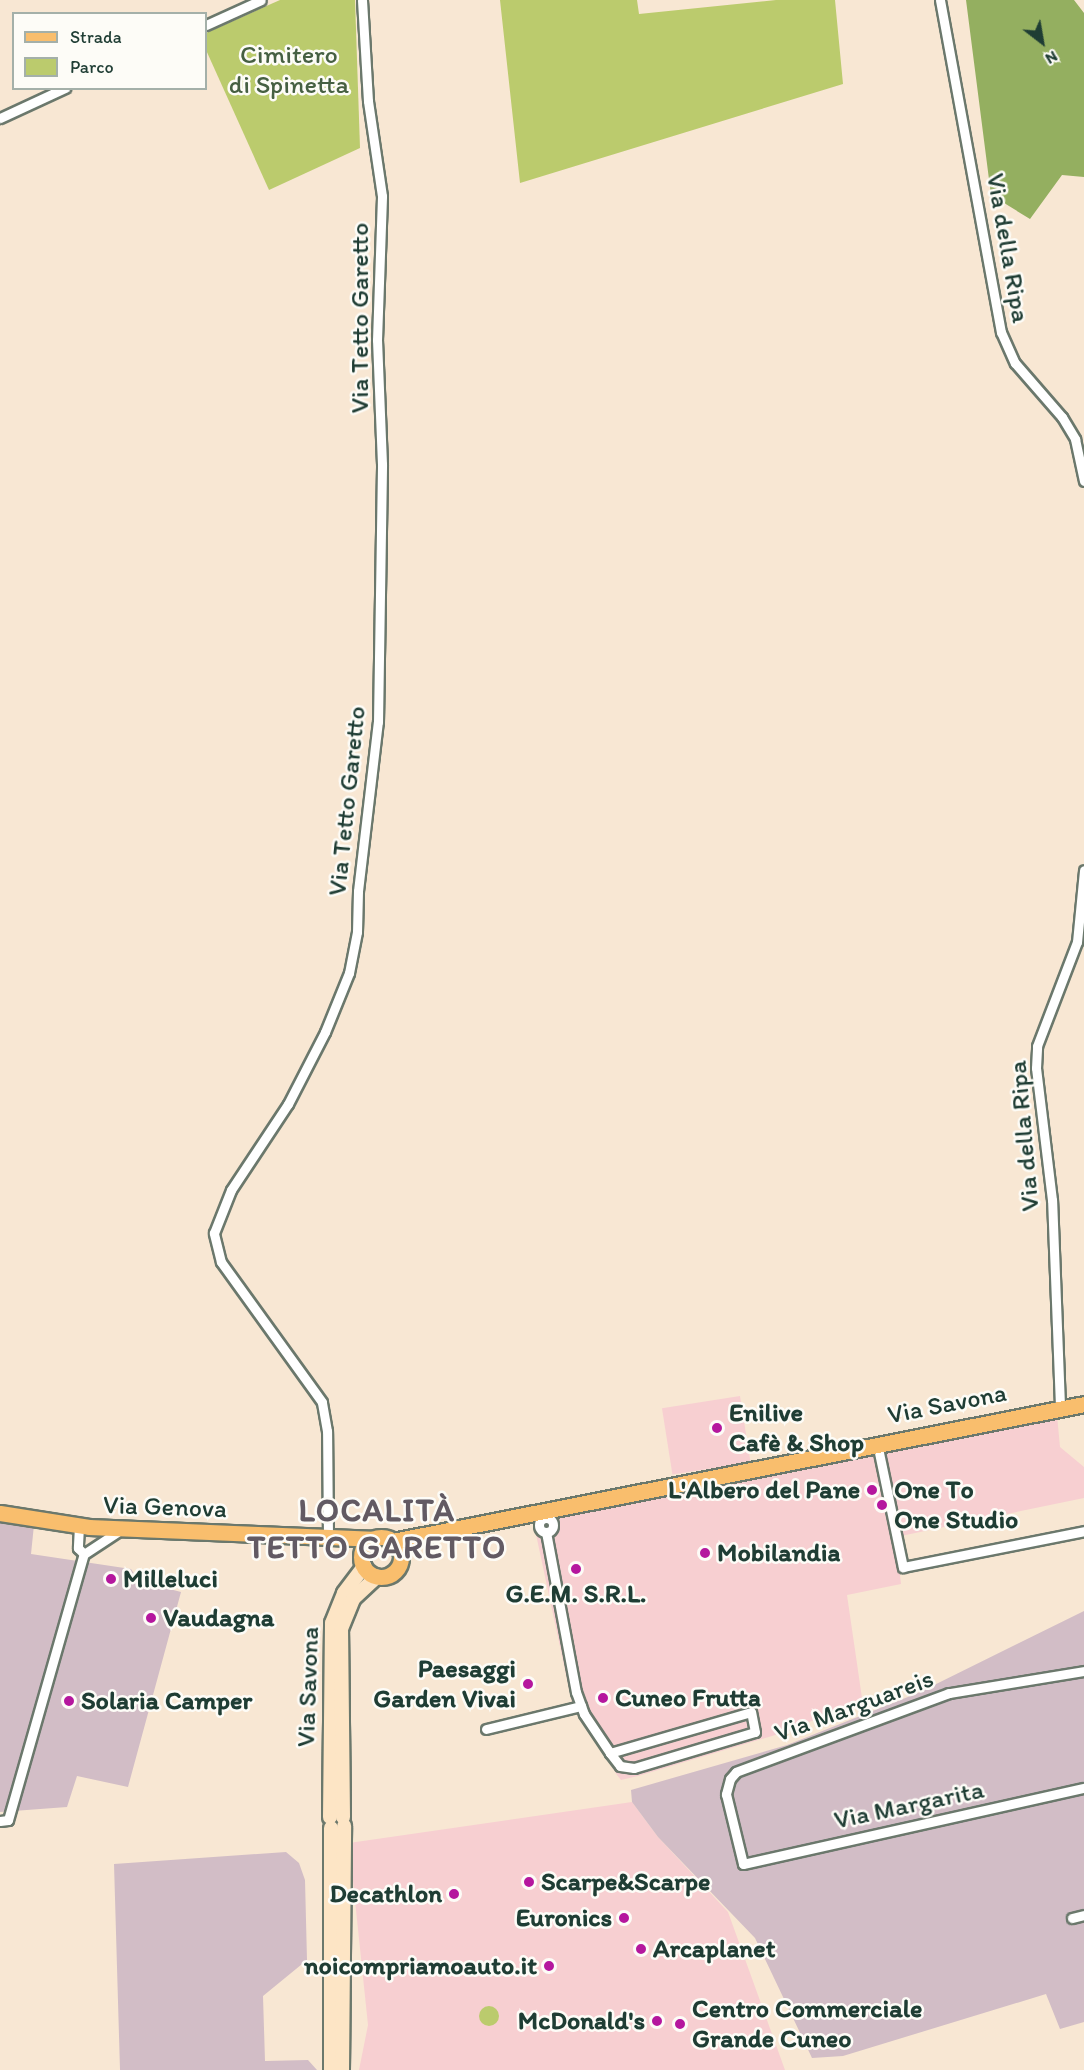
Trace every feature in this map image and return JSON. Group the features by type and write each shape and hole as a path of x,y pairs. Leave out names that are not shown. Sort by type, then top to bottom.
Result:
{"main road":[{"name":"Via Savona","path":"393,1541 439,1535 544,1514 877,1443 1082,1403"},
{"name":"Via Genova","path":"0,1513 84,1527 372,1539"},
{"name":"Via Savona","path":"401,1558 439,1535"},
{"name":"Via Genova","path":"328,1537 362,1562"},
{"path":"383,1537 393,1541 401,1558 391,1575 378,1576 362,1562 372,1539 383,1537"}],"street":[{"path":"207,25 261,0"},
{"name":"Via Tetto Garetto","path":"328,1537 327,1431 322,1402 221,1262 214,1233 231,1190 288,1104 326,1032 349,973 357,932 358,891 378,722 381,464 377,340 382,196 368,101 362,0"},
{"name":"Via della Ripa","path":"940,0 948,26 1001,332 1015,363 1062,417 1075,439 1084,481"},
{"path":"0,118 61,90"},
{"name":"Via della Ripa","path":"1060,1406 1052,1200 1037,1046 1077,942 1084,870"},
{"path":"877,1443 903,1567 1084,1531"},
{"path":"544,1514 538,1525 546,1532 581,1706 610,1753 620,1766 634,1768 755,1732 751,1712 610,1753"},
{"path":"84,1527 94,1547"},
{"path":"84,1527 78,1548 84,1554"},
{"path":"0,1821 8,1820 84,1554 123,1529"},
{"name":"Via Savona","path":"342,2070 332,1623 344,1593 362,1562"},
{"name":"Via Savona","path":"332,2070 341,1629 353,1599 378,1576"},
{"name":"Via Marguareis","path":"743,1863 726,1794 730,1779 736,1772 949,1693 1084,1671"},
{"path":"486,1729 581,1706"},
{"name":"Via Margarita","path":"743,1863 1084,1788"},
{"path":"1072,1918 1084,1915"}],"shaded area":[{"path":"740,1396 750,1462 672,1475 662,1408"},
{"path":"1057,1415 1060,1447 1084,1467 1084,1498 896,1537 901,1584 847,1595 862,1698 792,1730 621,1780 572,1703 534,1525 536,1519"},
{"path":"0,1522 34,1525 31,1554 131,1569 139,1581 181,1592 128,1787 77,1776 67,1807 0,1812"},
{"path":"1084,1611 1084,2022 1060,2029 1046,1994 843,2056 812,2058 755,1938 658,1837 632,1802 631,1790 787,1745 918,1693"},
{"path":"632,1802 658,1837 728,1912 785,2070 359,2070 368,2025 349,1843"},
{"path":"286,1852 299,1863 305,1880 307,1960 263,1996 265,2061 308,2060 317,2070 120,2070 114,1864"}],"green space":[{"name":"Cimitero di Spinetta","path":"280,0 355,0 360,148 269,190 207,52 207,33"},
{"path":"500,0 637,0 639,14 776,0 835,0 843,84 520,183"},
{"path":"966,0 1074,0 1084,13 1084,177 1062,175 1030,219 991,195"},
{"path":"485,2006 493,2006 499,2012 499,2020 493,2026 485,2026 479,2020 479,2012"}],"place":[{"name":"Enilive Cafè & Shop","path":"717,1428"},
{"name":"L'Albero del Pane","path":"872,1490"},
{"name":"One To One Studio","path":"882,1505"},
{"name":"Mobilandia","path":"705,1553"},
{"name":"G.E.M. S.R.L.","path":"576,1569"},
{"name":"Milleluci","path":"111,1579"},
{"name":"Vaudagna","path":"151,1618"},
{"name":"Paesaggi Garden Vivai","path":"528,1684"},
{"name":"Cuneo Frutta","path":"603,1698"},
{"name":"Solaria Camper","path":"69,1701"},
{"name":"Scarpe&Scarpe","path":"529,1882"},
{"name":"Decathlon","path":"454,1894"},
{"name":"Euronics","path":"624,1918"},
{"name":"Arcaplanet","path":"641,1949"},
{"name":"noicompriamoauto.it","path":"549,1966"},
{"name":"McDonald's","path":"657,2021"},
{"name":"Centro Commerciale Grande Cuneo","path":"680,2024"}],"district":[{"name":"LOCALITÀ TETTO GARETTO","path":"377,1530"}]}
